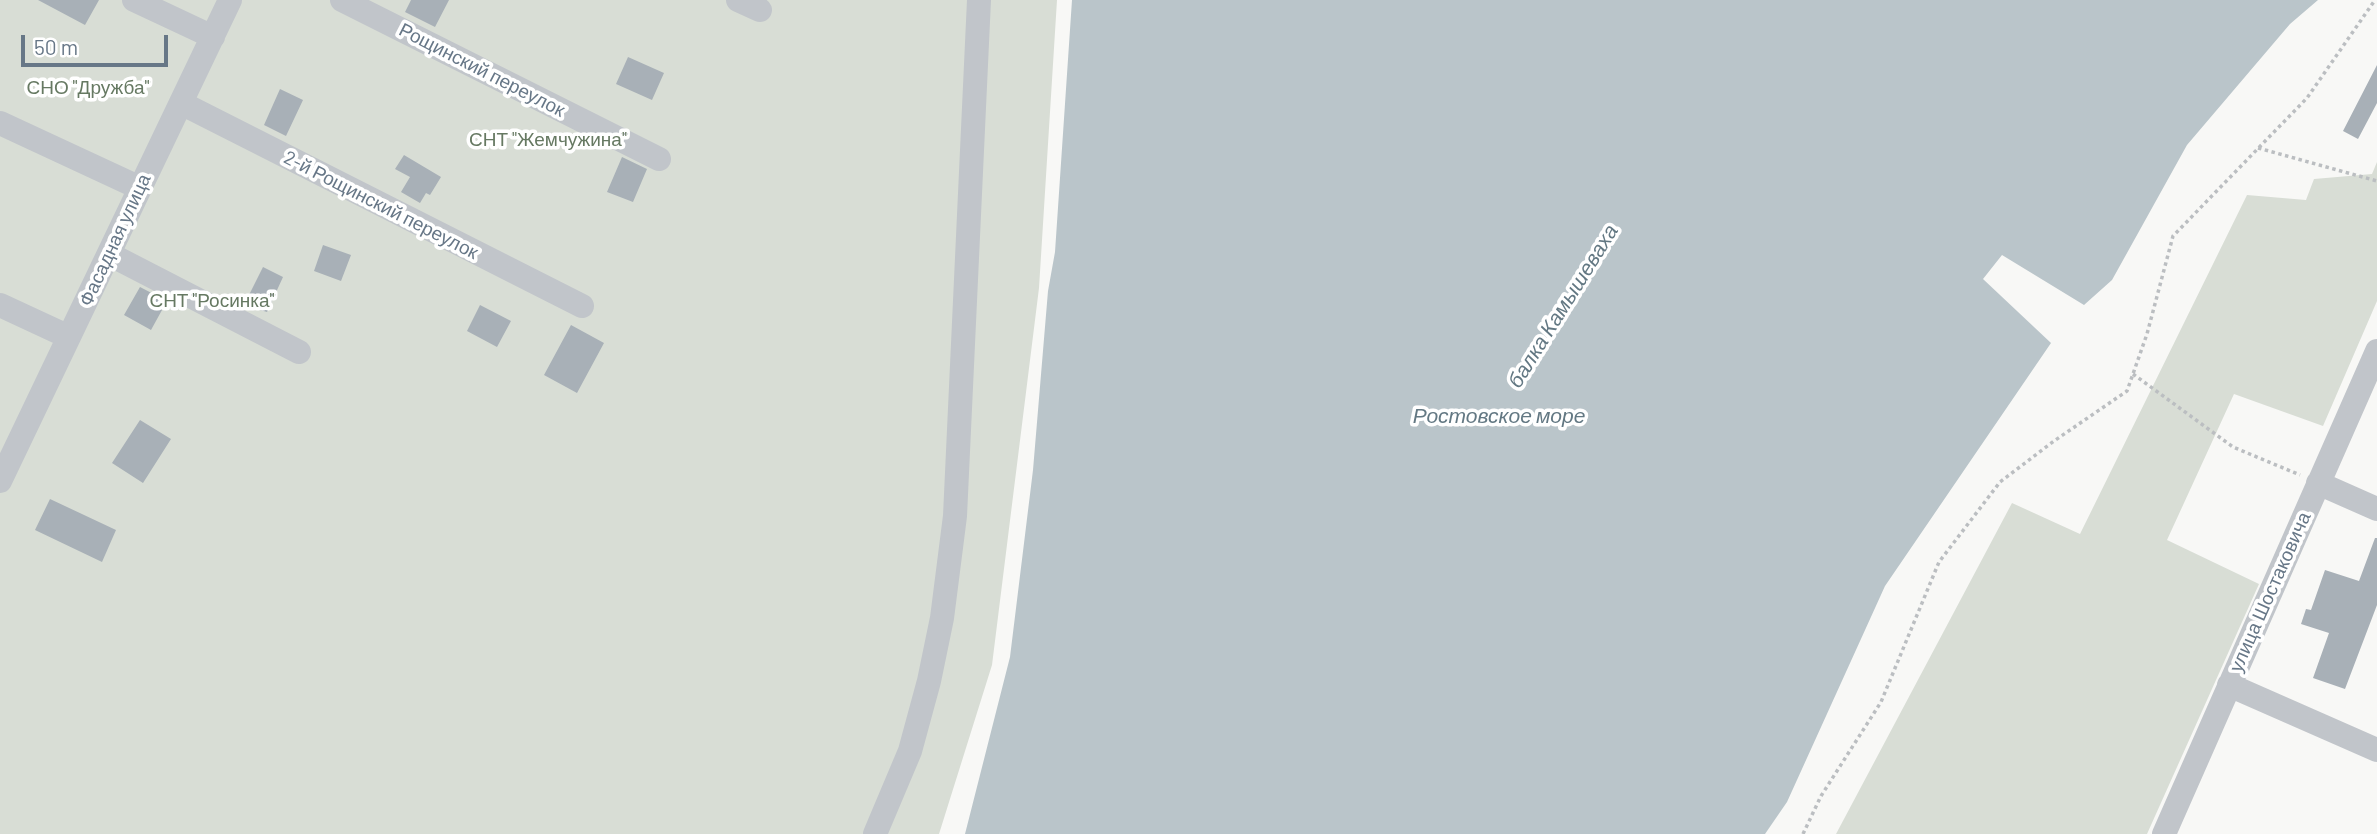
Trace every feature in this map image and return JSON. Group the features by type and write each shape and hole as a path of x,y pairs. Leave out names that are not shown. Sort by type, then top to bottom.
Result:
{"street":[{"path":"134,0 213,37"},
{"name":"Фасадная улица","path":"0,481 230,0"},
{"name":"Рощинский переулок","path":"342,0 659,159"},
{"path":"874,834 909,751 929,681 942,618 955,516 979,0"},
{"name":"2-й Рощинский переулок","path":"181,103 582,306"},
{"path":"0,123 140,188"},
{"path":"109,254 299,352"},
{"path":"0,305 69,337"},
{"name":"улица Шостаковича","path":"2164,834 2376,357"},
{"path":"2318,483 2377,509"},
{"path":"2229,685 2377,750"}],"path":[{"path":"1803,834 1821,796 1881,702 1940,562 2000,482 2127,391 2147,334 2172,236 2307,98 2375,0"},
{"path":"2258,148 2377,181"},
{"path":"2133,374 2233,447 2318,483"}],"green space":[{"path":"0,0 1057,0 1039,288 992,665 939,834 0,834"},
{"path":"2377,162 2377,301 2323,426 2234,394 2167,540 2259,584 2147,834 1836,834 2012,503 2080,534 2247,195 2306,200 2314,179 2372,174"}],"water":[{"name":"Ростовское море","path":"1072,0 2318,0 2290,24 2187,145 2112,280 2084,305 2002,255 1983,279 2051,343 1885,586 1787,802 1765,834 965,834 1010,657 1033,470 1048,291 1055,252"}],"building":[{"path":"38,0 99,0 85,25"},
{"path":"411,0 449,0 435,27 405,12"},
{"path":"628,57 664,73 652,100 616,84"},
{"path":"2377,65 2377,103 2358,139 2343,131"},
{"path":"280,89 303,100 286,136 264,125"},
{"path":"404,155 441,177 430,195 426,193 420,203 401,192 410,177 395,169"},
{"path":"622,157 647,169 633,202 607,192"},
{"path":"323,245 351,255 341,281 314,271"},
{"path":"263,267 283,277 267,312 244,305"},
{"path":"140,287 167,301 151,330 124,315"},
{"path":"480,305 511,321 497,347 467,331"},
{"path":"571,325 604,343 577,393 544,375"},
{"path":"140,420 171,439 143,483 112,463"},
{"path":"50,499 116,530 102,562 35,530"},
{"path":"2375,538 2377,605 2345,689 2313,678 2329,633 2301,624 2306,609 2311,610 2325,570 2359,581"}],"park label":[{"name":"СНО \"Дружба\"","path":"88,88"},
{"name":"СНТ \"Жемчужина\"","path":"548,140"},
{"name":"СНТ \"Росинка\"","path":"212,301"}],"water label":[{"name":"балка Камышеваха","path":"1563,306"}]}
